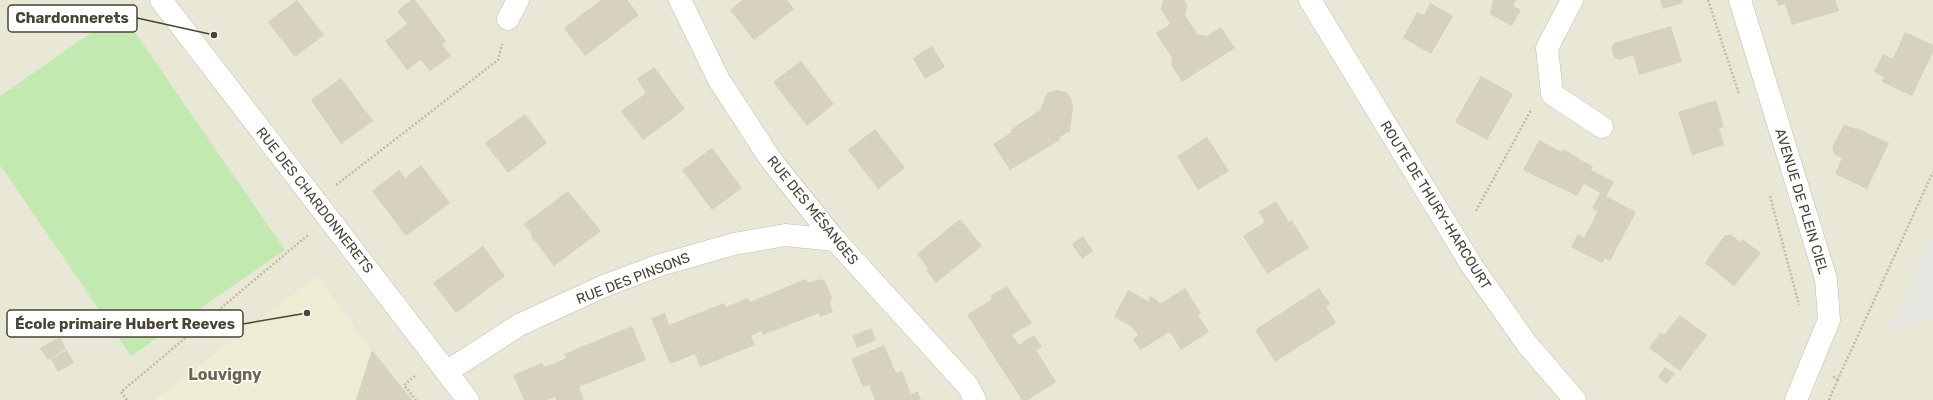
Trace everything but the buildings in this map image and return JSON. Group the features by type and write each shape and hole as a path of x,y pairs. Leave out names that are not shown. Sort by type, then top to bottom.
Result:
{"street":[{"name":"RUE DES CHARDONNERETS","path":"161,0 448,371 468,400"},
{"path":"508,19 518,0"},
{"name":"RUE DES MÉSANGES","path":"680,0 718,80 771,160 835,240 968,386 975,400"},
{"name":"ROUTE DE THURY-HARCOURT","path":"1310,0 1472,266 1527,344 1575,400"},
{"path":"1572,0 1547,48 1552,94 1602,127"},
{"name":"AVENUE DE PLEIN CIEL","path":"1740,0 1826,279 1830,320 1796,400"},
{"name":"RUE DES PINSONS","path":"448,371 519,325 604,286 660,265 734,244 785,235 835,240"}],"path":[{"path":"1708,0 1739,96"},
{"path":"334,187 498,60 508,19"},
{"path":"1476,211 1535,103 1552,94"},
{"path":"1829,400 1933,172"},
{"path":"1769,192 1801,310"},
{"path":"127,400 122,392 311,233"},
{"path":"1827,375 1838,379"},
{"path":"414,376 404,385 416,400"}],"shaded area":[{"path":"0,0 1933,0 1933,400 0,400"},
{"path":"1933,237 1933,316 1888,333 1898,311"},
{"path":"317,276 372,350 356,400 154,400"}],"green space":[{"path":"121,12 285,250 131,356 0,165 0,96"}],"place":[{"name":"Chardonnerets","path":"214,35"},
{"name":"École primaire Hubert Reeves","path":"307,313"}],"district":[{"name":"Louvigny","path":"225,374"}]}
